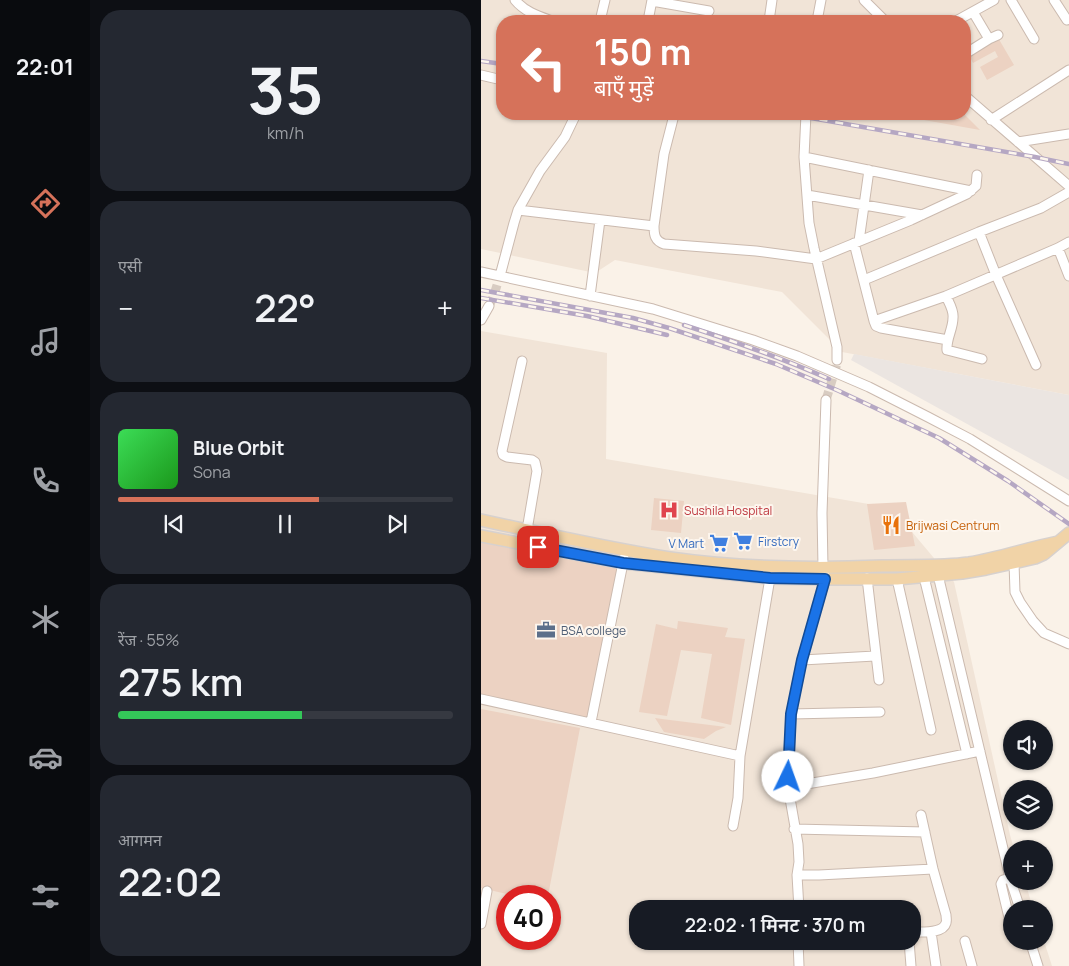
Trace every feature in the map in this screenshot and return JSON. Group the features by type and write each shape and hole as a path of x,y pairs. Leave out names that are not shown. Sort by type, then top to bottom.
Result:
{"main road":[{"path":"481,520 626,550 671,558 734,565 937,570 962,573 1040,556 1069,534"},
{"path":"481,536 623,563 770,578 825,579 924,576 937,570 1060,542"}],"street":[{"path":"601,15 605,0"},
{"path":"649,15 652,0 709,11"},
{"path":"770,15 772,0"},
{"path":"818,15 821,0"},
{"path":"864,0 879,15"},
{"path":"967,15 995,0"},
{"path":"1011,0 1034,39"},
{"path":"1054,0 1067,20"},
{"path":"517,1 528,12 536,15"},
{"path":"973,12 989,39"},
{"path":"971,50 998,34"},
{"path":"991,120 1069,70"},
{"path":"481,75 496,79"},
{"path":"971,102 1069,186"},
{"path":"501,272 518,210 540,171 565,137 573,120"},
{"path":"673,120 664,154 654,226 654,235 657,240 664,244 756,251 816,259 967,194 976,186 977,175"},
{"path":"806,120 804,157 809,223 837,347 837,360"},
{"path":"1018,142 1069,134"},
{"path":"804,157 971,191"},
{"path":"869,170 857,242 864,280 876,326 948,340"},
{"path":"864,280 1041,208 1069,192"},
{"path":"807,195 922,215"},
{"path":"518,210 654,226"},
{"path":"590,296 600,220"},
{"path":"979,232 1037,365"},
{"path":"874,321 946,296 1069,242"},
{"path":"1058,248 1069,276"},
{"path":"481,272 653,309 735,334 788,353 869,387 970,439 1069,500"},
{"path":"946,296 953,312 947,350 982,359"},
{"path":"481,320 489,306"},
{"path":"521,360 502,451 503,455 507,458 532,460 535,462 535,480 527,530"},
{"path":"798,900 798,844 794,830 788,787 791,714 802,660 825,579 822,513 826,400"},
{"path":"591,722 626,550"},
{"path":"1014,563 1015,592 1020,602 1044,633 1069,644"},
{"path":"937,570 1003,848"},
{"path":"924,576 967,754"},
{"path":"733,826 738,798 740,756 770,578"},
{"path":"867,578 879,680"},
{"path":"897,578 931,730"},
{"path":"802,660 875,656"},
{"path":"481,699 740,756"},
{"path":"791,714 880,712"},
{"path":"788,787 873,774 980,751"},
{"path":"921,815 947,923 941,929 921,932"},
{"path":"794,830 925,832"},
{"path":"797,876 933,869"},
{"path":"1003,880 1001,884 1005,900"},
{"path":"481,924 487,891"},
{"path":"931,932 936,966"},
{"path":"965,941 972,966"},
{"path":"798,950 799,966"},
{"path":"910,950 911,966"},
{"path":"1033,950 1038,966"}],"shaded area":[{"path":"481,0 1069,0 1069,395 842,352 782,292 615,260 595,273 481,249"},
{"path":"481,331 607,353 606,459 892,508 954,582 1003,803 1003,830 1009,830 1011,840 1003,840 1003,890 1028,890 1030,900 1003,900 1003,950 1047,950 1052,966 481,966"},
{"path":"854,354 1069,395 1069,480 851,360"}],"building":[{"path":"997,36 1014,65 987,80 980,67 998,57 995,51 973,63 971,51"},
{"path":"924,120 970,120 980,130"},
{"path":"654,498 684,501 681,533 651,530"},
{"name":"Brijwasi Centrum","path":"906,502 915,546 874,550 867,504"},
{"name":"BSA college","path":"481,535 624,563 591,722 481,697"},
{"path":"678,621 728,628 725,637 745,639 731,725 701,718 712,654 681,650 667,716 639,712 656,624 677,629"},
{"path":"481,709 580,728 550,885 496,885 496,891 481,888"},
{"path":"655,718 726,727 704,739 664,732"}],"tunnel":[{"path":"489,306 501,272"},
{"path":"826,400 837,360"}],"railway":[{"path":"481,61 496,63"},
{"path":"822,120 1069,164"},
{"path":"481,290 633,318 669,328 776,364 939,438 1008,481 1069,524"},
{"path":"481,298 587,316 667,335"},
{"path":"684,325 757,350 829,379"}],"place":[{"name":"Sushila Hospital","path":"669,510"},
{"name":"Brijwasi Centrum","path":"891,525"},
{"name":"Firstcry","path":"743,541"},
{"name":"V Mart","path":"719,543"},
{"name":"BSA college","path":"546,630"}],"route":[{"path":"538,547 623,563 770,578 825,579 802,660 791,714 788,777"}]}
